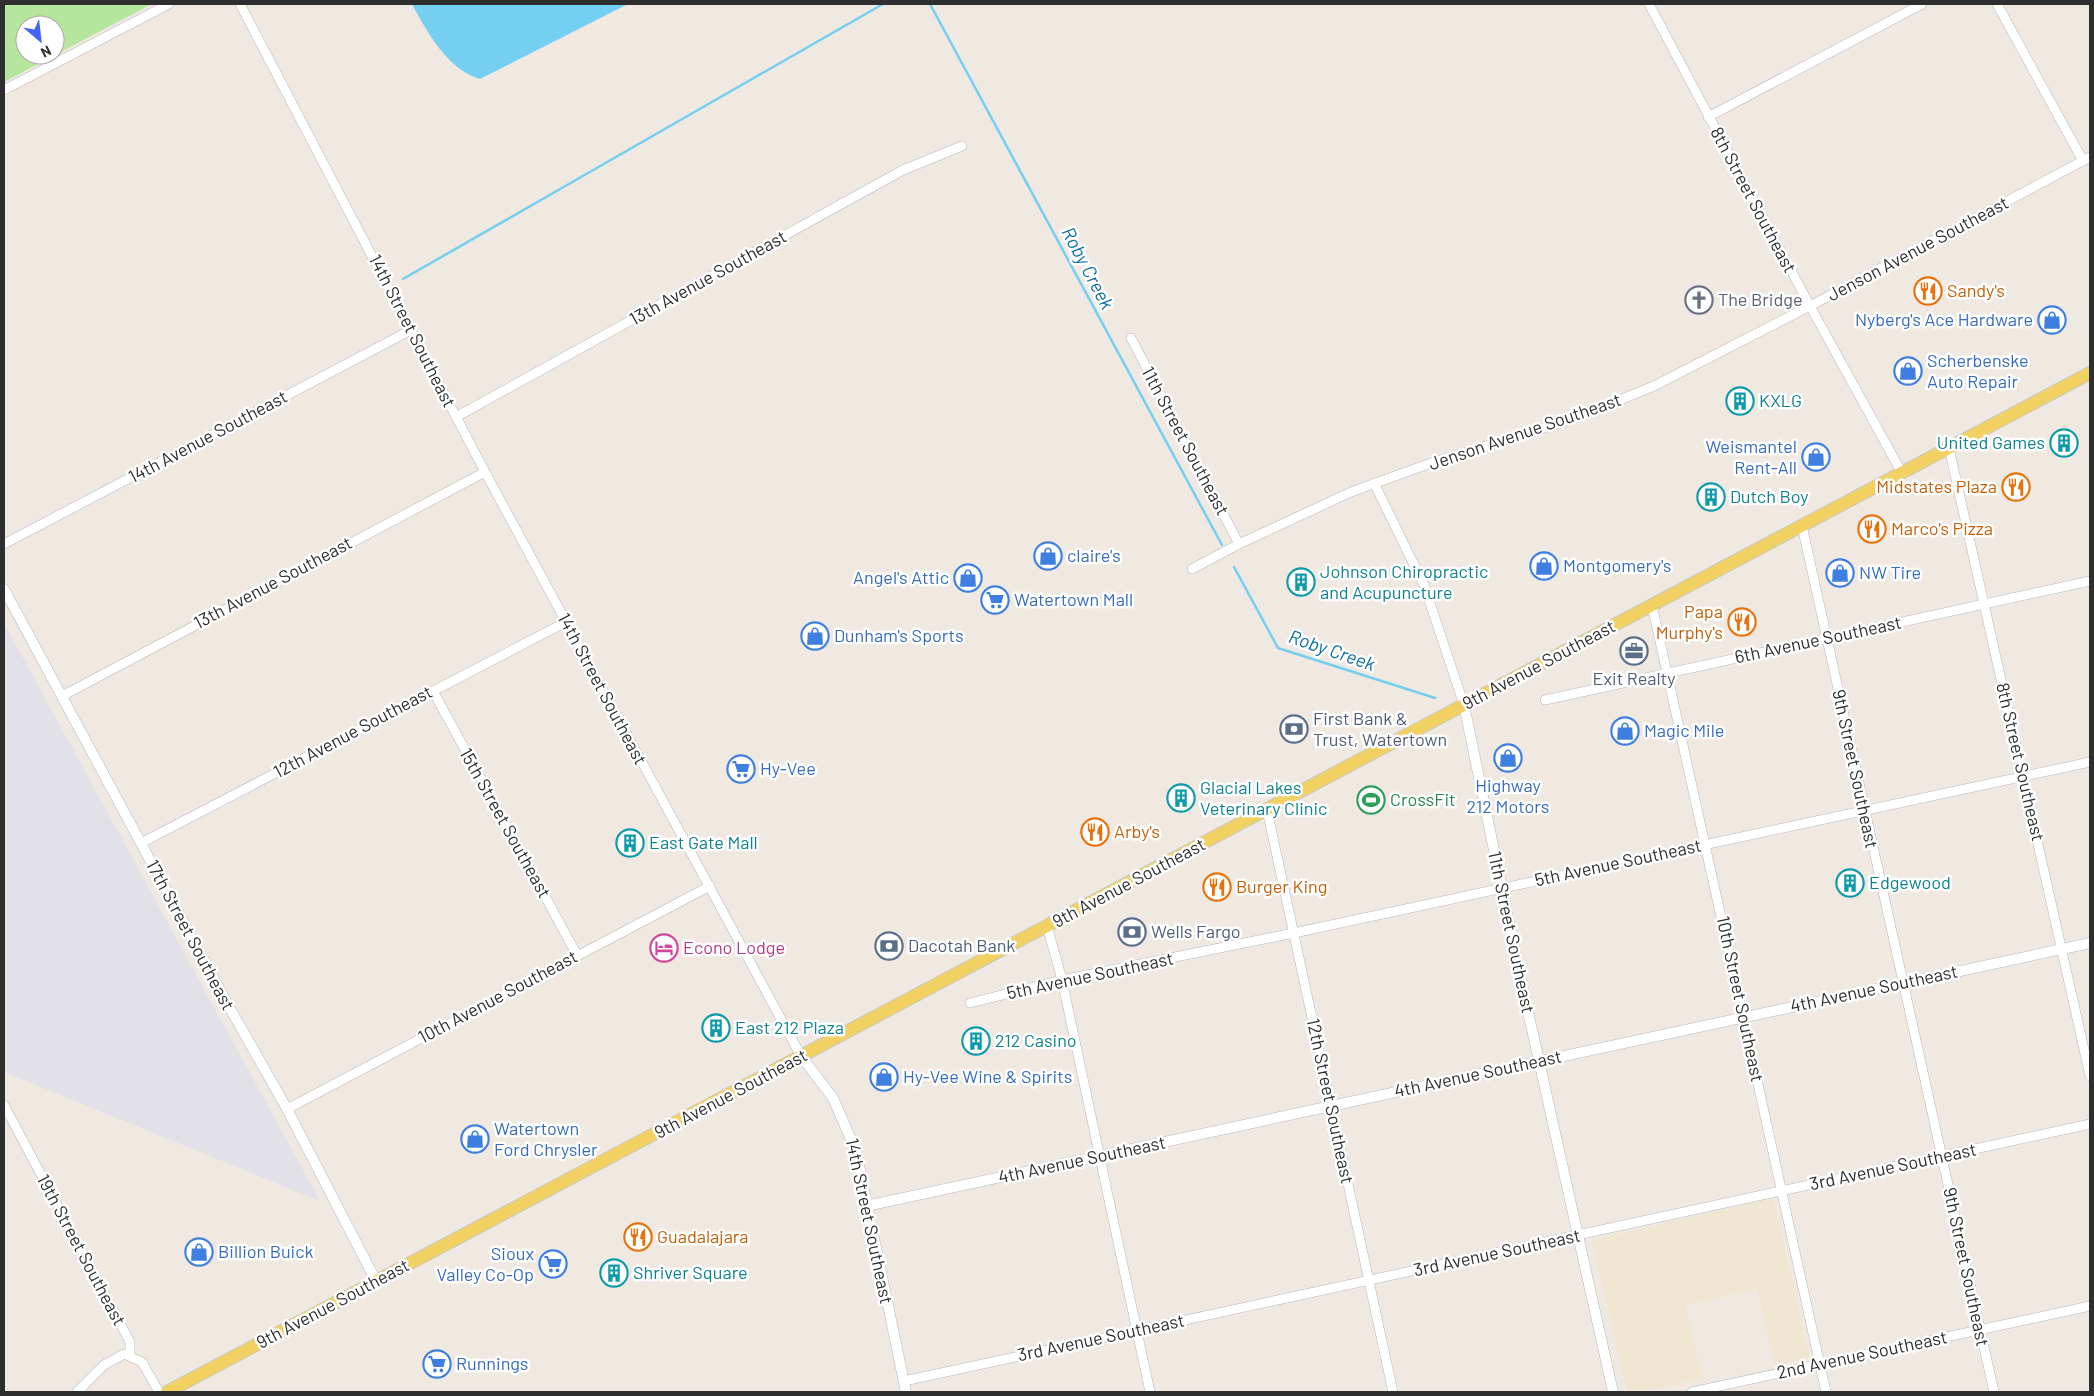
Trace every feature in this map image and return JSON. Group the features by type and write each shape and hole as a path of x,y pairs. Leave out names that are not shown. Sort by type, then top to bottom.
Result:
{"main road":[{"name":"9th Avenue Southeast","path":"167,1392 2090,373"}],"street":[{"path":"4,90 169,4"},
{"name":"14th Street Southeast","path":"240,4 485,472 566,622 801,1056 833,1098 850,1133 856,1151 906,1392"},
{"name":"8th Street Southeast","path":"1649,4 1708,117 1902,473"},
{"path":"1708,117 1922,4"},
{"path":"1997,4 2086,159"},
{"name":"13th Avenue Southeast","path":"456,417 903,170 962,146"},
{"name":"Jenson Avenue Southeast","path":"1192,569 1239,544 1374,483 1564,422 1612,404 1702,362 2086,159"},
{"name":"14th Avenue Southeast","path":"4,544 411,330"},
{"name":"11th Street Southeast","path":"1131,338 1239,544"},
{"name":"8th Street Southeast","path":"1949,448 2090,1076"},
{"name":"13th Avenue Southeast","path":"62,696 485,472"},
{"name":"11th Street Southeast","path":"1374,483 1424,585 1464,705 1502,889 1613,1392"},
{"name":"9th Street Southeast","path":"1802,526 1902,984 1994,1392"},
{"name":"6th Avenue Southeast","path":"1545,700 2090,580"},
{"name":"17th Street Southeast","path":"4,589 227,1003 287,1109 376,1281"},
{"name":"10th Street Southeast","path":"1652,606 1826,1392"},
{"name":"12th Avenue Southeast","path":"141,843 566,622"},
{"name":"15th Street Southeast","path":"433,691 577,955"},
{"name":"5th Avenue Southeast","path":"970,1003 1062,980 1502,889 2090,762"},
{"name":"12th Street Southeast","path":"1267,810 1393,1392"},
{"name":"10th Avenue Southeast","path":"287,1109 710,886"},
{"path":"1047,926 1062,980 1150,1392"},
{"name":"4th Avenue Southeast","path":"866,1206 2090,943"},
{"name":"19th Street Southeast","path":"4,1105 130,1342 130,1355"},
{"name":"3rd Avenue Southeast","path":"904,1381 2090,1124"},
{"name":"2nd Avenue Southeast","path":"1692,1392 2090,1306"},
{"path":"77,1392 114,1358 124,1354 130,1355 142,1362 159,1392"}],"shaded area":[{"path":"4,623 320,1201 4,1072"},
{"path":"1773,1198 1809,1357 1775,1365 1757,1288 1685,1305 1702,1378 1638,1392 1627,1392 1592,1240"}],"green space":[{"path":"4,4 152,4 65,50 65,15 15,15 15,65 36,65 4,82"}],"water":[{"path":"412,4 628,4 480,79 469,74 448,59 424,26"}],"waterway":[{"path":"403,279 883,4"},
{"name":"Roby Creek","path":"930,4 1222,545"},
{"name":"Roby Creek","path":"1234,567 1278,648 1435,698"}],"place":[{"name":"Sandy's","path":"1928,291"},
{"name":"The Bridge","path":"1699,300"},
{"name":"Nyberg's Ace Hardware","path":"2052,320"},
{"name":"Scherbenske Auto Repair","path":"1908,371"},
{"name":"KXLG","path":"1740,401"},
{"name":"United Games","path":"2064,443"},
{"name":"Weismantel Rent-All","path":"1816,457"},
{"name":"Midstates Plaza","path":"2016,487"},
{"name":"Dutch Boy","path":"1711,497"},
{"name":"Marco's Pizza","path":"1872,529"},
{"name":"claire's","path":"1048,556"},
{"name":"Montgomery's","path":"1544,566"},
{"name":"NW Tire","path":"1840,573"},
{"name":"Angel's Attic","path":"968,578"},
{"name":"Johnson Chiropractic and Acupuncture","path":"1301,582"},
{"name":"Watertown Mall","path":"995,600"},
{"name":"Papa Murphy's","path":"1742,622"},
{"name":"Dunham's Sports","path":"815,636"},
{"name":"Exit Realty","path":"1634,651"},
{"name":"First Bank & Trust, Watertown","path":"1294,729"},
{"name":"Magic Mile","path":"1625,731"},
{"name":"Highway 212 Motors","path":"1508,758"},
{"name":"Hy-Vee","path":"741,769"},
{"name":"Glacial Lakes Veterinary Clinic","path":"1181,798"},
{"name":"CrossFit","path":"1371,800"},
{"name":"Arby's","path":"1095,832"},
{"name":"East Gate Mall","path":"630,843"},
{"name":"Edgewood","path":"1850,883"},
{"name":"Burger King","path":"1217,887"},
{"name":"Wells Fargo","path":"1132,932"},
{"name":"Dacotah Bank","path":"889,946"},
{"name":"Econo Lodge","path":"664,948"},
{"name":"East 212 Plaza","path":"716,1028"},
{"name":"212 Casino","path":"976,1041"},
{"name":"Hy-Vee Wine & Spirits","path":"884,1077"},
{"name":"Watertown Ford Chrysler","path":"475,1139"},
{"name":"Guadalajara","path":"638,1237"},
{"name":"Billion Buick","path":"199,1252"},
{"name":"Sioux Valley Co-Op","path":"553,1264"},
{"name":"Shriver Square","path":"614,1273"},
{"name":"Runnings","path":"437,1364"}]}
